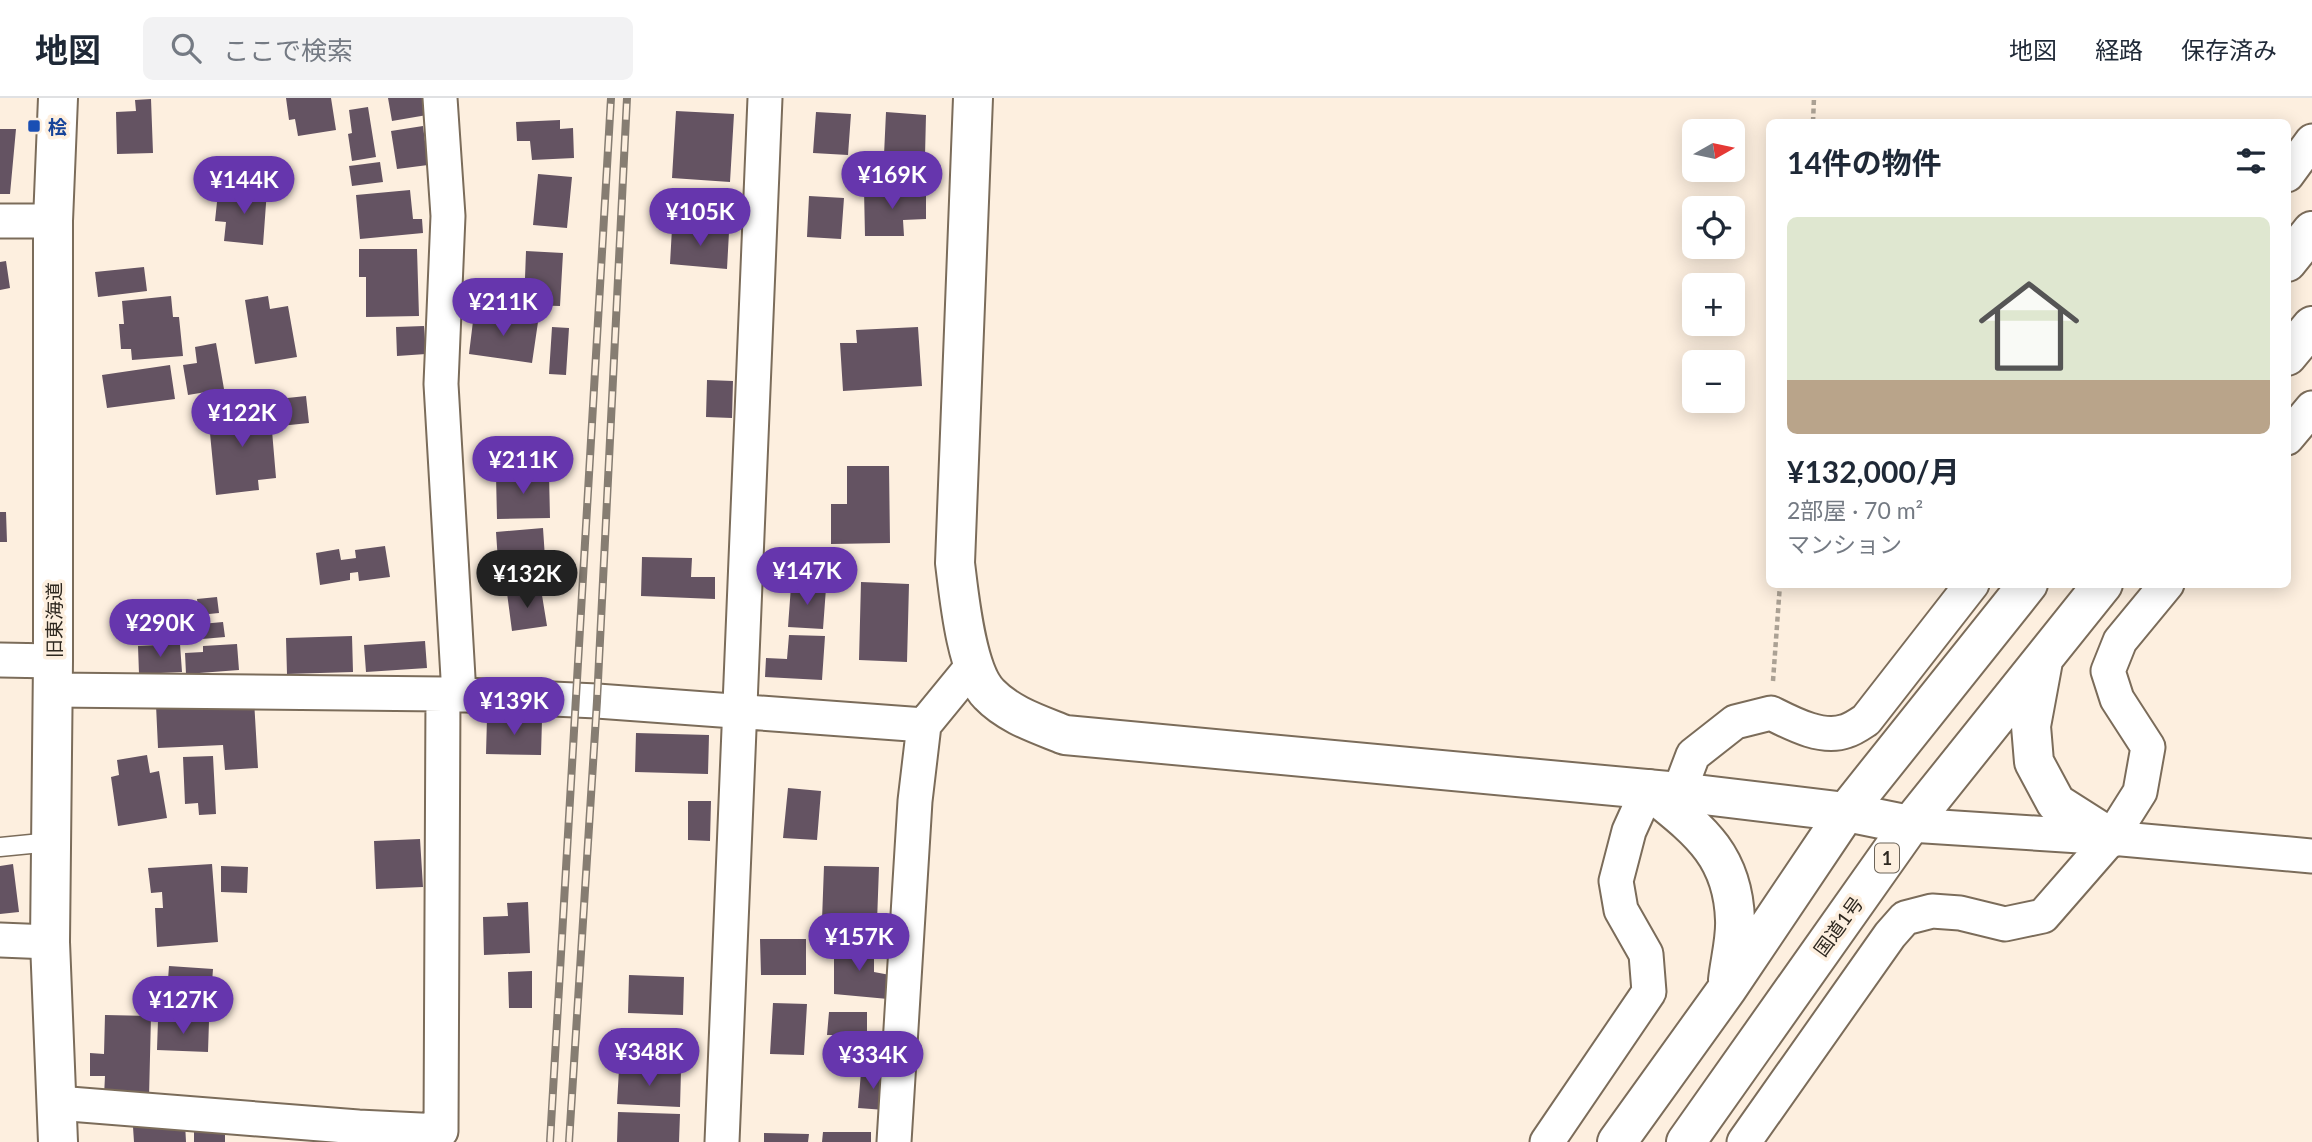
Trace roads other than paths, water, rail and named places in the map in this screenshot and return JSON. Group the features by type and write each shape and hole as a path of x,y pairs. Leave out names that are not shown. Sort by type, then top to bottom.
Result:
{"main road":[{"name":"旧東海道","path":"58,98 53,221 50,942 58,1142"},
{"path":"973,98 955,564 963,626 974,664 987,693 1021,718 1065,735 1664,790 1846,812 1910,825"},
{"path":"2291,257 2312,231"},
{"path":"2291,351 2312,326"},
{"path":"1617,1142 1727,989 1846,812 2025,588"},
{"name":"国道1号","path":"1686,1142 1910,825 2100,588"},
{"path":"2043,659 2031,726 2034,762 2056,803 2112,838"},
{"path":"1664,790 1701,832 1726,871 1735,921 1727,989"}],"street":[{"path":"57,1103 357,1134 441,1131 451,694 441,384 447,216 440,98"},
{"path":"722,1142 765,98"},
{"path":"2291,170 2312,141"},
{"path":"0,221 53,221"},
{"path":"2291,433 2312,408"},
{"path":"1547,1142 1649,992 1647,954 1621,910 1616,881 1629,831 1693,755 1735,722 1771,713 1793,724 1829,734 1845,732 1866,720 1969,588"},
{"path":"1744,1142 1890,935 1905,918 1932,911 1951,912 2005,924 2043,916 2112,838 2140,792 2148,747 2117,699 2108,671 2120,641 2164,588"},
{"path":"0,660 53,676 597,701 924,726"},
{"path":"894,1142 915,801 924,726 974,664"},
{"path":"1910,825 2112,838 2312,856"},
{"path":"0,940 50,942"}],"lane":[{"path":"0,847 51,842"}],"railway":[{"path":"550,1142 611,98"},
{"path":"569,1142 597,701 627,98"}],"place":[{"name":"桧","path":"34,126"}]}
